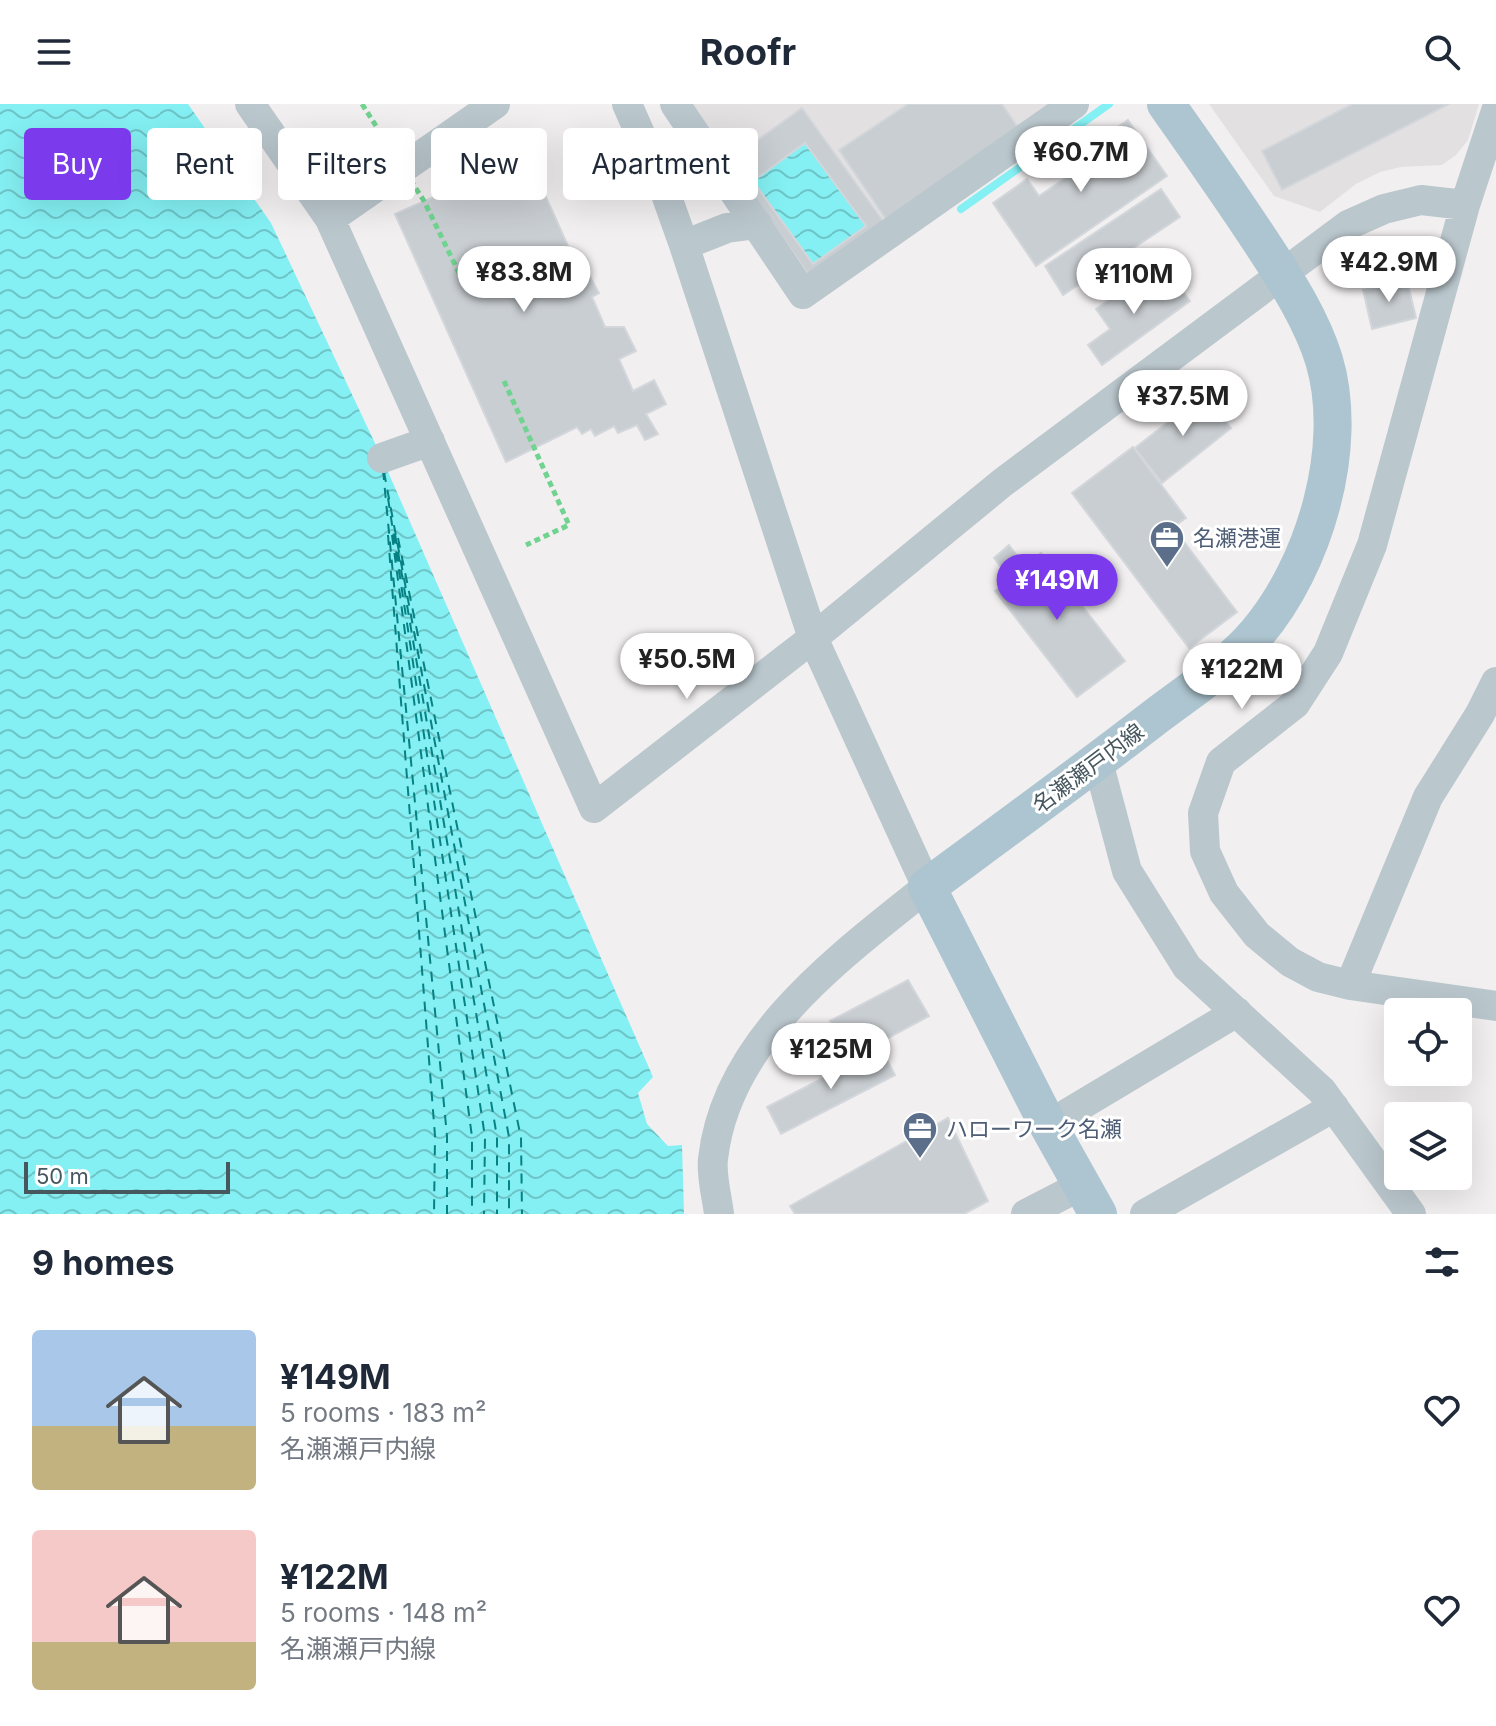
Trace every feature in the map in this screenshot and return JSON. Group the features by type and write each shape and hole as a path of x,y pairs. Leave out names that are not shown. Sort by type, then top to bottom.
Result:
{"main road":[{"name":"名瀬瀬戸内線","path":"927,887 1098,762 1256,635 1281,602 1301,564 1319,509 1330,462 1332,429 1324,361 1282,274 1166,104"},
{"path":"927,887 1048,1125 1090,1199"}],"street":[{"path":"250,104 330,219 594,808 813,638 1002,483 1348,225 1384,209 1421,200 1465,205"},
{"path":"330,219 495,104"},
{"path":"627,104 663,186 684,245 813,638 927,887 841,956 772,1025 724,1104 713,1161 719,1214"},
{"path":"675,104 803,294 1074,104"},
{"path":"1496,111 1465,205 1372,545 1328,653 1295,704 1221,762 1203,813 1205,851 1224,893 1257,935 1290,962 1318,977 1350,985 1496,1006"},
{"path":"684,245 727,228 757,224"},
{"path":"382,458 430,441"},
{"path":"1350,985 1428,797 1480,714 1496,682"},
{"path":"1098,762 1127,871 1187,967 1322,1091 1411,1214"},
{"path":"1048,1125 1237,1012"},
{"path":"1145,1214 1334,1107"},
{"path":"1026,1214 1090,1199"}],"path":[{"path":"362,104 424,201 461,277"},
{"path":"504,381 569,525 526,545"}],"shaded area":[{"path":"687,104 1064,104 810,281 754,200 758,200 758,128 704,128"},
{"path":"1209,104 1479,104 1468,140 1456,155 1442,165 1401,167 1380,172 1356,184 1320,212 1274,196"}],"water":[{"path":"0,104 188,104 205,128 147,128 147,200 255,200 271,223 382,458 653,1077 638,1093 647,1124 668,1146 682,1145 684,1214 0,1214"},
{"path":"805,143 866,226 813,264 758,188 758,177"}],"building":[{"path":"908,104 1002,104 1021,132 887,221 839,150"},
{"path":"1352,104 1449,104 1282,190 1262,151"},
{"path":"802,108 886,225 811,278 756,200 758,188 813,264 866,226 805,143 758,177 758,140"},
{"path":"1128,120 1167,176 1036,266 993,203 1027,179 1039,196 1080,168 1073,158"},
{"path":"1161,189 1180,217 1063,295 1045,266"},
{"path":"431,198 547,199 578,268 584,266 599,293 592,297 605,327 624,327 636,351 619,359 633,391 654,380 666,404 646,414 658,434 645,440 637,425 618,433 614,426 595,436 591,429 582,434 577,427 506,462 395,214"},
{"path":"1144,275 1159,297 1177,284 1190,301 1102,365 1088,345 1110,329 1096,309"},
{"path":"1407,280 1416,318 1372,329 1363,290"},
{"path":"1204,394 1231,428 1162,483 1135,448"},
{"name":"名瀬港運","path":"1133,447 1186,518 1173,527 1237,612 1189,648 1072,493"},
{"path":"1009,545 1025,566 1041,553 1125,661 1077,697 995,591 1010,579 994,558"},
{"path":"908,980 929,1016 851,1058 830,1021"},
{"path":"881,1048 895,1075 781,1134 767,1107"},
{"name":"ハローワーク名瀬","path":"948,1118 988,1201 964,1214 795,1214 790,1206"}],"waterway":[{"path":"961,209 1109,104"}],"ferry route":[{"path":"383,470 447,1136 447,1214"},
{"path":"384,472 509,1137 509,1214"},
{"path":"388,498 485,1137 484,1214"},
{"path":"395,534 497,1137 497,1214"},
{"path":"388,535 435,1136 434,1214"},
{"path":"392,535 472,1137 472,1214"},
{"path":"398,538 521,1138 522,1214"}],"place":[{"name":"名瀬港運","path":"1167,569"},
{"name":"ハローワーク名瀬","path":"920,1160"}]}
